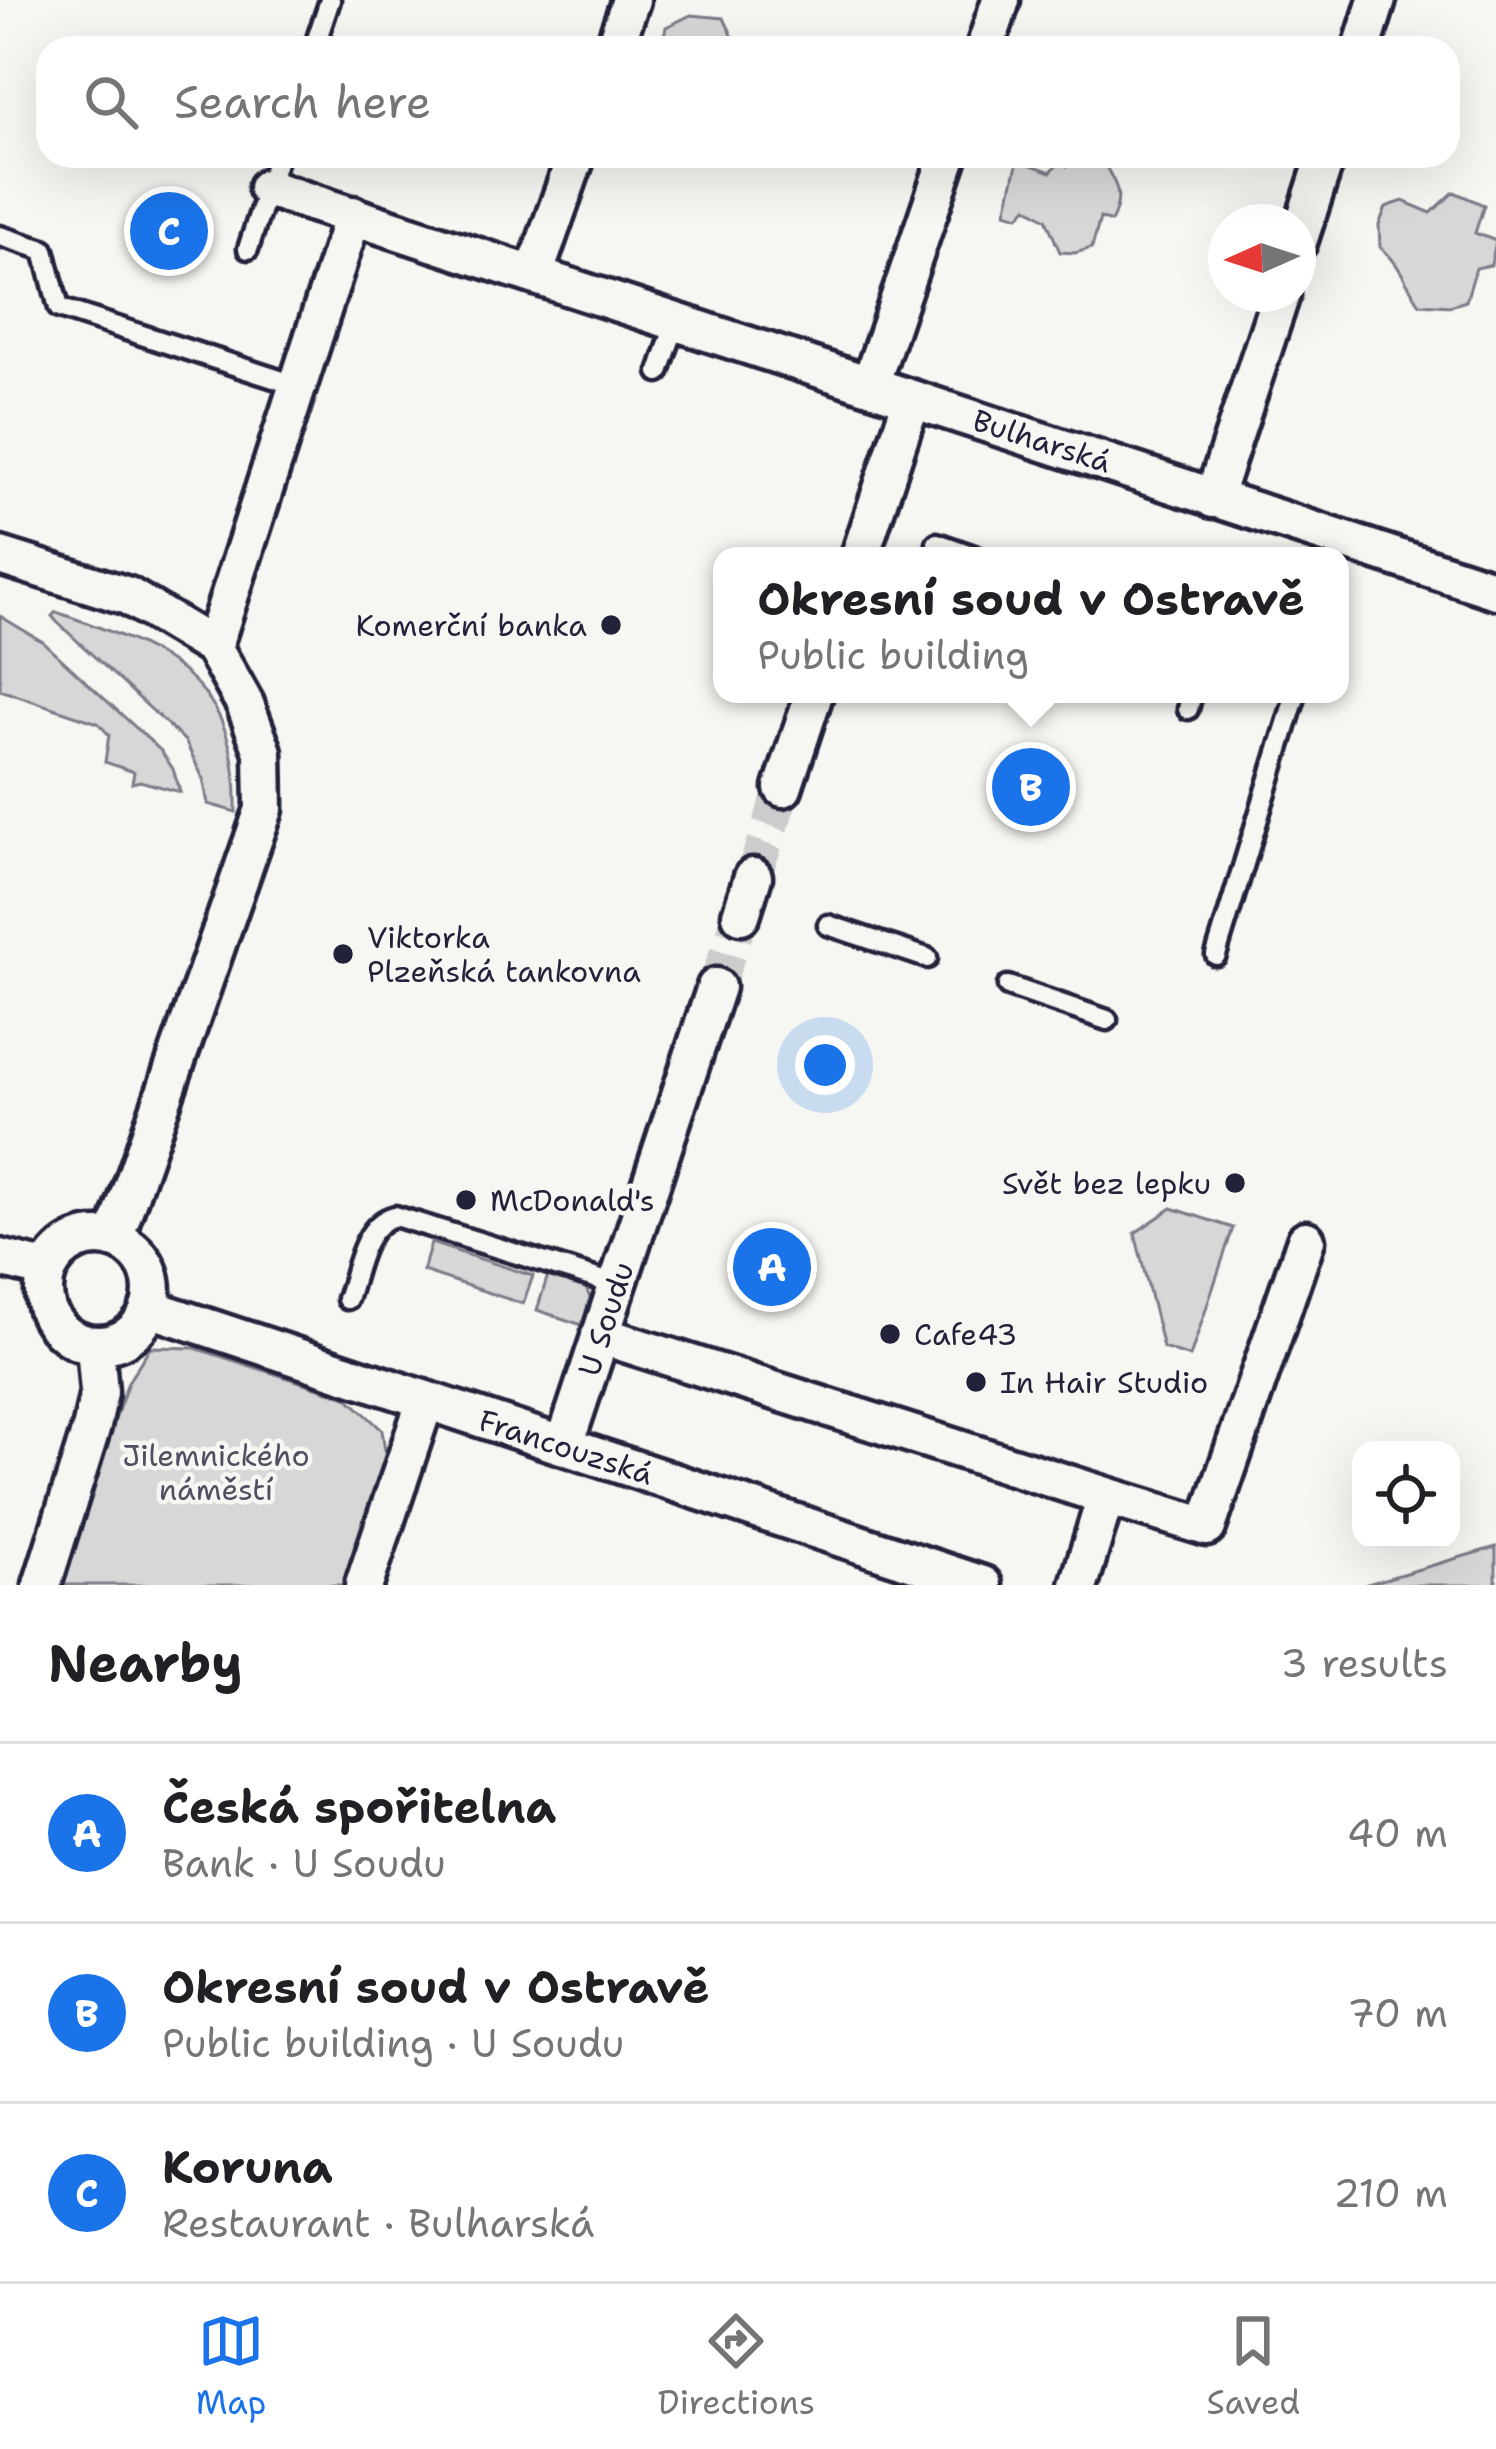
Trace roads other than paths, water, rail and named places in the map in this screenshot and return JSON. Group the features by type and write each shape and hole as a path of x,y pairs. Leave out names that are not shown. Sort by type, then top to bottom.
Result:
{"street":[{"path":"618,36 631,0"},
{"path":"989,36 1001,0"},
{"path":"1366,36 1377,0"},
{"path":"534,275 572,168"},
{"path":"869,386 944,168"},
{"path":"1310,204 1322,168"},
{"name":"Bulharská","path":"272,172 352,215 1214,499 1338,547"},
{"path":"213,647 352,215"},
{"path":"1214,499 1275,312"},
{"path":"863,547 912,399"},
{"name":"Bulharská","path":"1349,550 1496,590"},
{"path":"0,556 128,596 213,647 245,704 263,752 264,809 114,1239"},
{"path":"783,788 811,703"},
{"name":"U Soudu","path":"564,1446 716,987"},
{"path":"114,1239 127,1245 146,1266 152,1294 134,1331 122,1340 95,1346 67,1336 56,1326 44,1299 48,1270 54,1258 75,1242 114,1239"},
{"path":"601,1335 1207,1527 1306,1240"},
{"path":"0,1258 48,1270"},
{"name":"Francouzská","path":"149,1308 983,1585"},
{"path":"41,1585 92,1426 99,1392 95,1346"},
{"path":"364,1585 425,1402"},
{"path":"1079,1585 1106,1496"}],"lane":[{"path":"318,36 330,0"},
{"path":"248,249 272,172"},
{"path":"0,236 44,250 59,308 298,386"},
{"path":"659,372 676,322"},
{"path":"937,543 948,547"},
{"path":"1216,956 1293,703"},
{"path":"828,925 927,958"},
{"path":"1008,986 1107,1020"},
{"path":"347,1300 369,1236 376,1224 395,1216 617,1285"}],"tunnel":[{"path":"753,877 783,788"},
{"path":"716,987 741,915"}],"place":[{"name":"Koruna","path":"169,231"},
{"name":"Komerční banka","path":"611,625"},
{"name":"Okresní soud v Ostravě","path":"1031,787"},
{"name":"Viktorka Plzeňská tankovna","path":"343,954"},
{"name":"Svět bez lepku","path":"1235,1183"},
{"name":"McDonald's","path":"466,1200"},
{"name":"Česká spořitelna","path":"772,1267"},
{"name":"Cafe43","path":"890,1334"},
{"name":"In Hair Studio","path":"976,1382"}],"park label":[{"name":"Jilemnického náměstí","path":"216,1472"}]}
